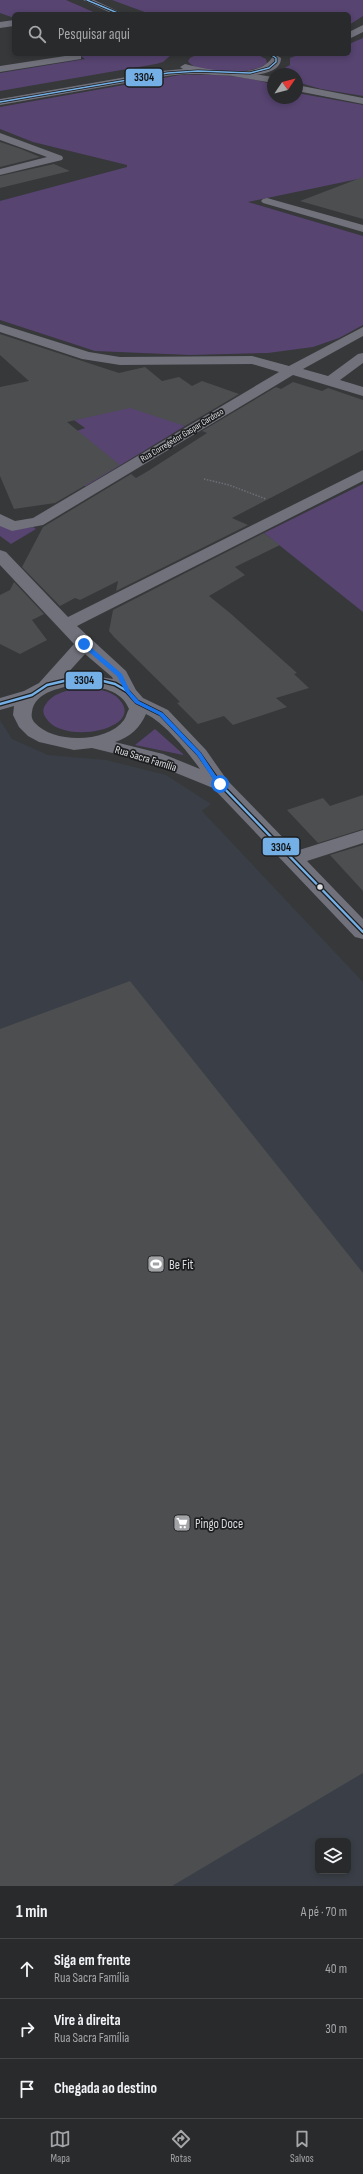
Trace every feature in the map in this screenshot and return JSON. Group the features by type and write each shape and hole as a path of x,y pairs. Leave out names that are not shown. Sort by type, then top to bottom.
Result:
{"main road":[{"path":"87,0 115,12"},
{"path":"351,34 361,29"},
{"path":"268,68 276,62 276,56"},
{"path":"0,96 152,70 179,60 189,68 198,71"},
{"path":"0,102 162,74 198,71 235,74 267,68"}],"street":[{"path":"0,25 12,23"},
{"path":"0,69 78,57"},
{"path":"235,74 267,78"},
{"path":"303,89 363,101"},
{"path":"0,136 58,158 0,172"},
{"path":"267,201 363,229"},
{"path":"0,328 87,356 120,361 252,360 330,381 363,392"},
{"name":"Rua Corregedor Gaspar Cardoso","path":"0,519 12,526 37,522 290,371 363,331"},
{"path":"330,381 363,357"},
{"path":"66,625 363,475"},
{"path":"0,556 84,644 120,675 138,712 135,722 125,731 111,738 94,743 74,744 55,741 38,735 27,726 22,716 24,705 84,644"},
{"path":"0,704 75,680 99,680 115,684 132,697"},
{"name":"Rua Sacra Família","path":"132,697 161,714 199,754 220,784 363,932"},
{"name":"Rua Sacra Família","path":"94,743 156,758 220,784"},
{"path":"293,859 363,836"}],"path":[{"path":"204,479 229,485 268,500"}],"shaded area":[{"path":"0,0 66,0 93,12 12,12 12,17 0,13"},
{"path":"112,0 363,0 363,16 351,24 351,12 145,12"},
{"path":"363,38 363,96 321,89 303,84 303,68 284,68 290,65 290,58 297,56 351,56 351,43"},
{"path":"81,56 170,56 163,62 156,64 0,91 0,73 85,59"},
{"path":"194,56 260,56 266,59 267,63 261,67 251,70 226,72 202,69 193,66 188,61"},
{"path":"180,75 240,77 267,83 267,104 303,104 303,94 363,105 363,178 248,202 363,236 363,325 339,338 313,347 268,353 190,355 95,351 0,320 0,201 127,167 127,165 33,142 0,129 0,107"},
{"path":"121,399 185,426 86,486 77,486 71,433 85,428 60,410"},
{"path":"363,484 363,612 264,533"},
{"path":"0,525 18,529 33,527 36,529 11,544 0,536"},
{"path":"83,688 105,691 119,699 125,713 120,721 110,727 97,731 82,732 67,731 55,726 46,718 43,710 49,700 58,694"},
{"name":"Pingo Doce","path":"0,720 12,739 48,755 106,760 166,775 211,804 202,811 363,982 363,1886 0,1886"},
{"path":"155,729 183,754 183,755 135,745"}],"building":[{"path":"0,142 21,149 40,157 0,167"},
{"path":"54,164 70,171 0,188 0,176"},
{"path":"363,177 363,219 300,201"},
{"path":"0,334 119,373 145,367 162,381 179,377 192,386 202,381 239,394 185,426 130,408 67,422 120,465 55,503 14,509 0,476 0,387 29,381 0,355"},
{"path":"293,382 322,391 328,388 363,400 363,450 232,518 248,525 116,591 118,581 80,600 75,598 60,606 22,567 43,527 131,474 136,478 207,433 202,431 276,387 281,389"},
{"path":"264,533 280,545 235,567 245,575 209,596 297,673 294,674 309,688 276,698 287,707 233,725 224,716 198,724 177,703 180,702 109,631 113,610"},
{"path":"14,582 44,614 32,620 47,640 20,654 0,644 0,595 10,590"},
{"path":"363,795 363,829 318,843 287,810 323,798 330,806"},
{"path":"363,845 363,891 330,855"},
{"name":"Pingo Doce","path":"130,981 363,1273 363,1773 172,1886 0,1886 0,1029"}],"transit line":[{"name":"3304","path":"87,0 115,12"},
{"name":"3304","path":"0,102 168,73 198,71 250,73 269,68 276,62 276,58 273,56"},
{"name":"3304","path":"0,704 32,695 47,685 64,681 99,680 115,684 127,691 137,702 161,714 199,754 220,784 363,932"}],"place":[{"name":"Be Fit","path":"156,1264"},
{"name":"Pingo Doce","path":"182,1523"}],"route":[{"path":"84,644 120,675 127,691 137,702 161,714 199,754 220,784"}]}
